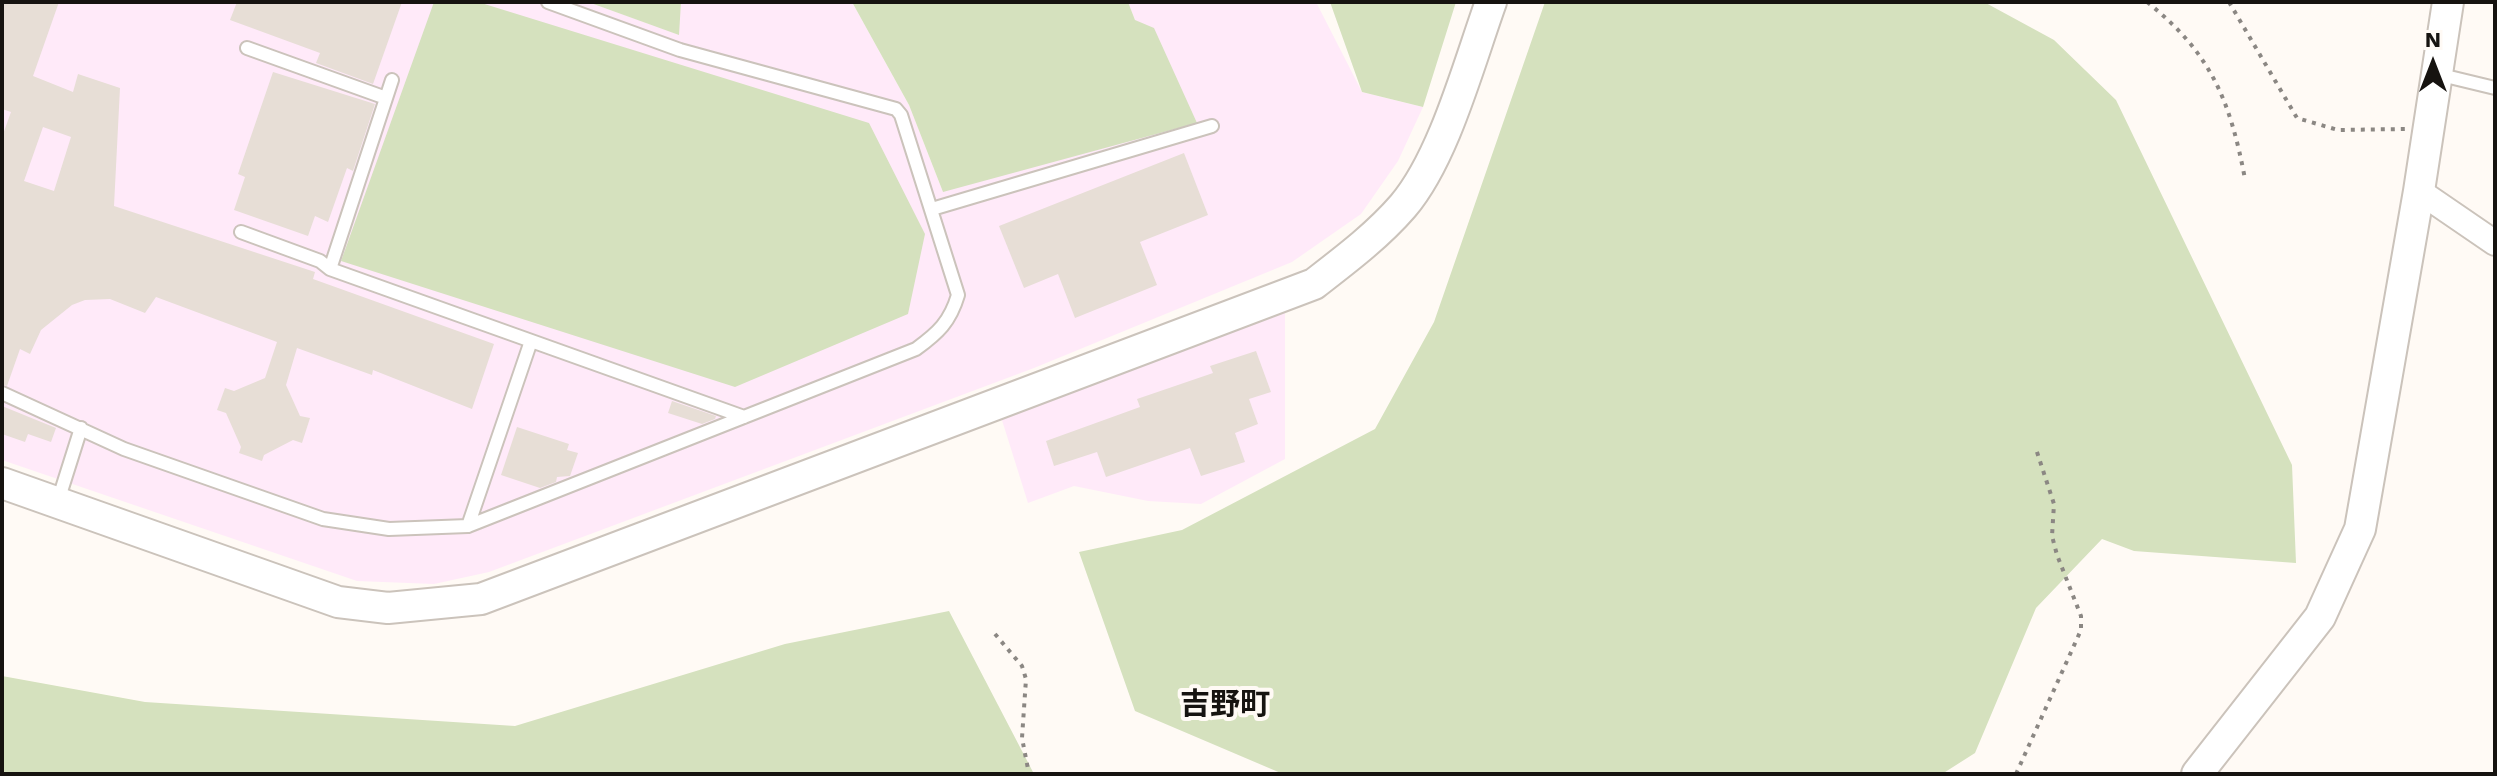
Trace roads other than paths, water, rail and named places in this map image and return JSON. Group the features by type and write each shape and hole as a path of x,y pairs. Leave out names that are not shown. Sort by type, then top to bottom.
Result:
{"street":[{"path":"2,483 338,602 388,608 481,599 1314,284 1380,231 1405,204 1429,165 1491,2"},
{"path":"2197,774 2320,617 2360,529 2419,191 2448,2"},
{"path":"2419,191 2495,243"}],"lane":[{"path":"2,393 124,449 323,519 389,529 468,526 916,349 940,331 952,316 958,295 932,209 896,109 680,50 548,2"},
{"path":"247,48 386,98"},
{"path":"2437,74 2495,88"},
{"path":"330,269 392,80"},
{"path":"932,209 1212,126"},
{"path":"241,232 320,261 330,269 744,417"},
{"path":"468,526 531,341"},
{"path":"57,503 81,428"}],"district":[{"name":"吉野町","path":"1225,705"}]}
